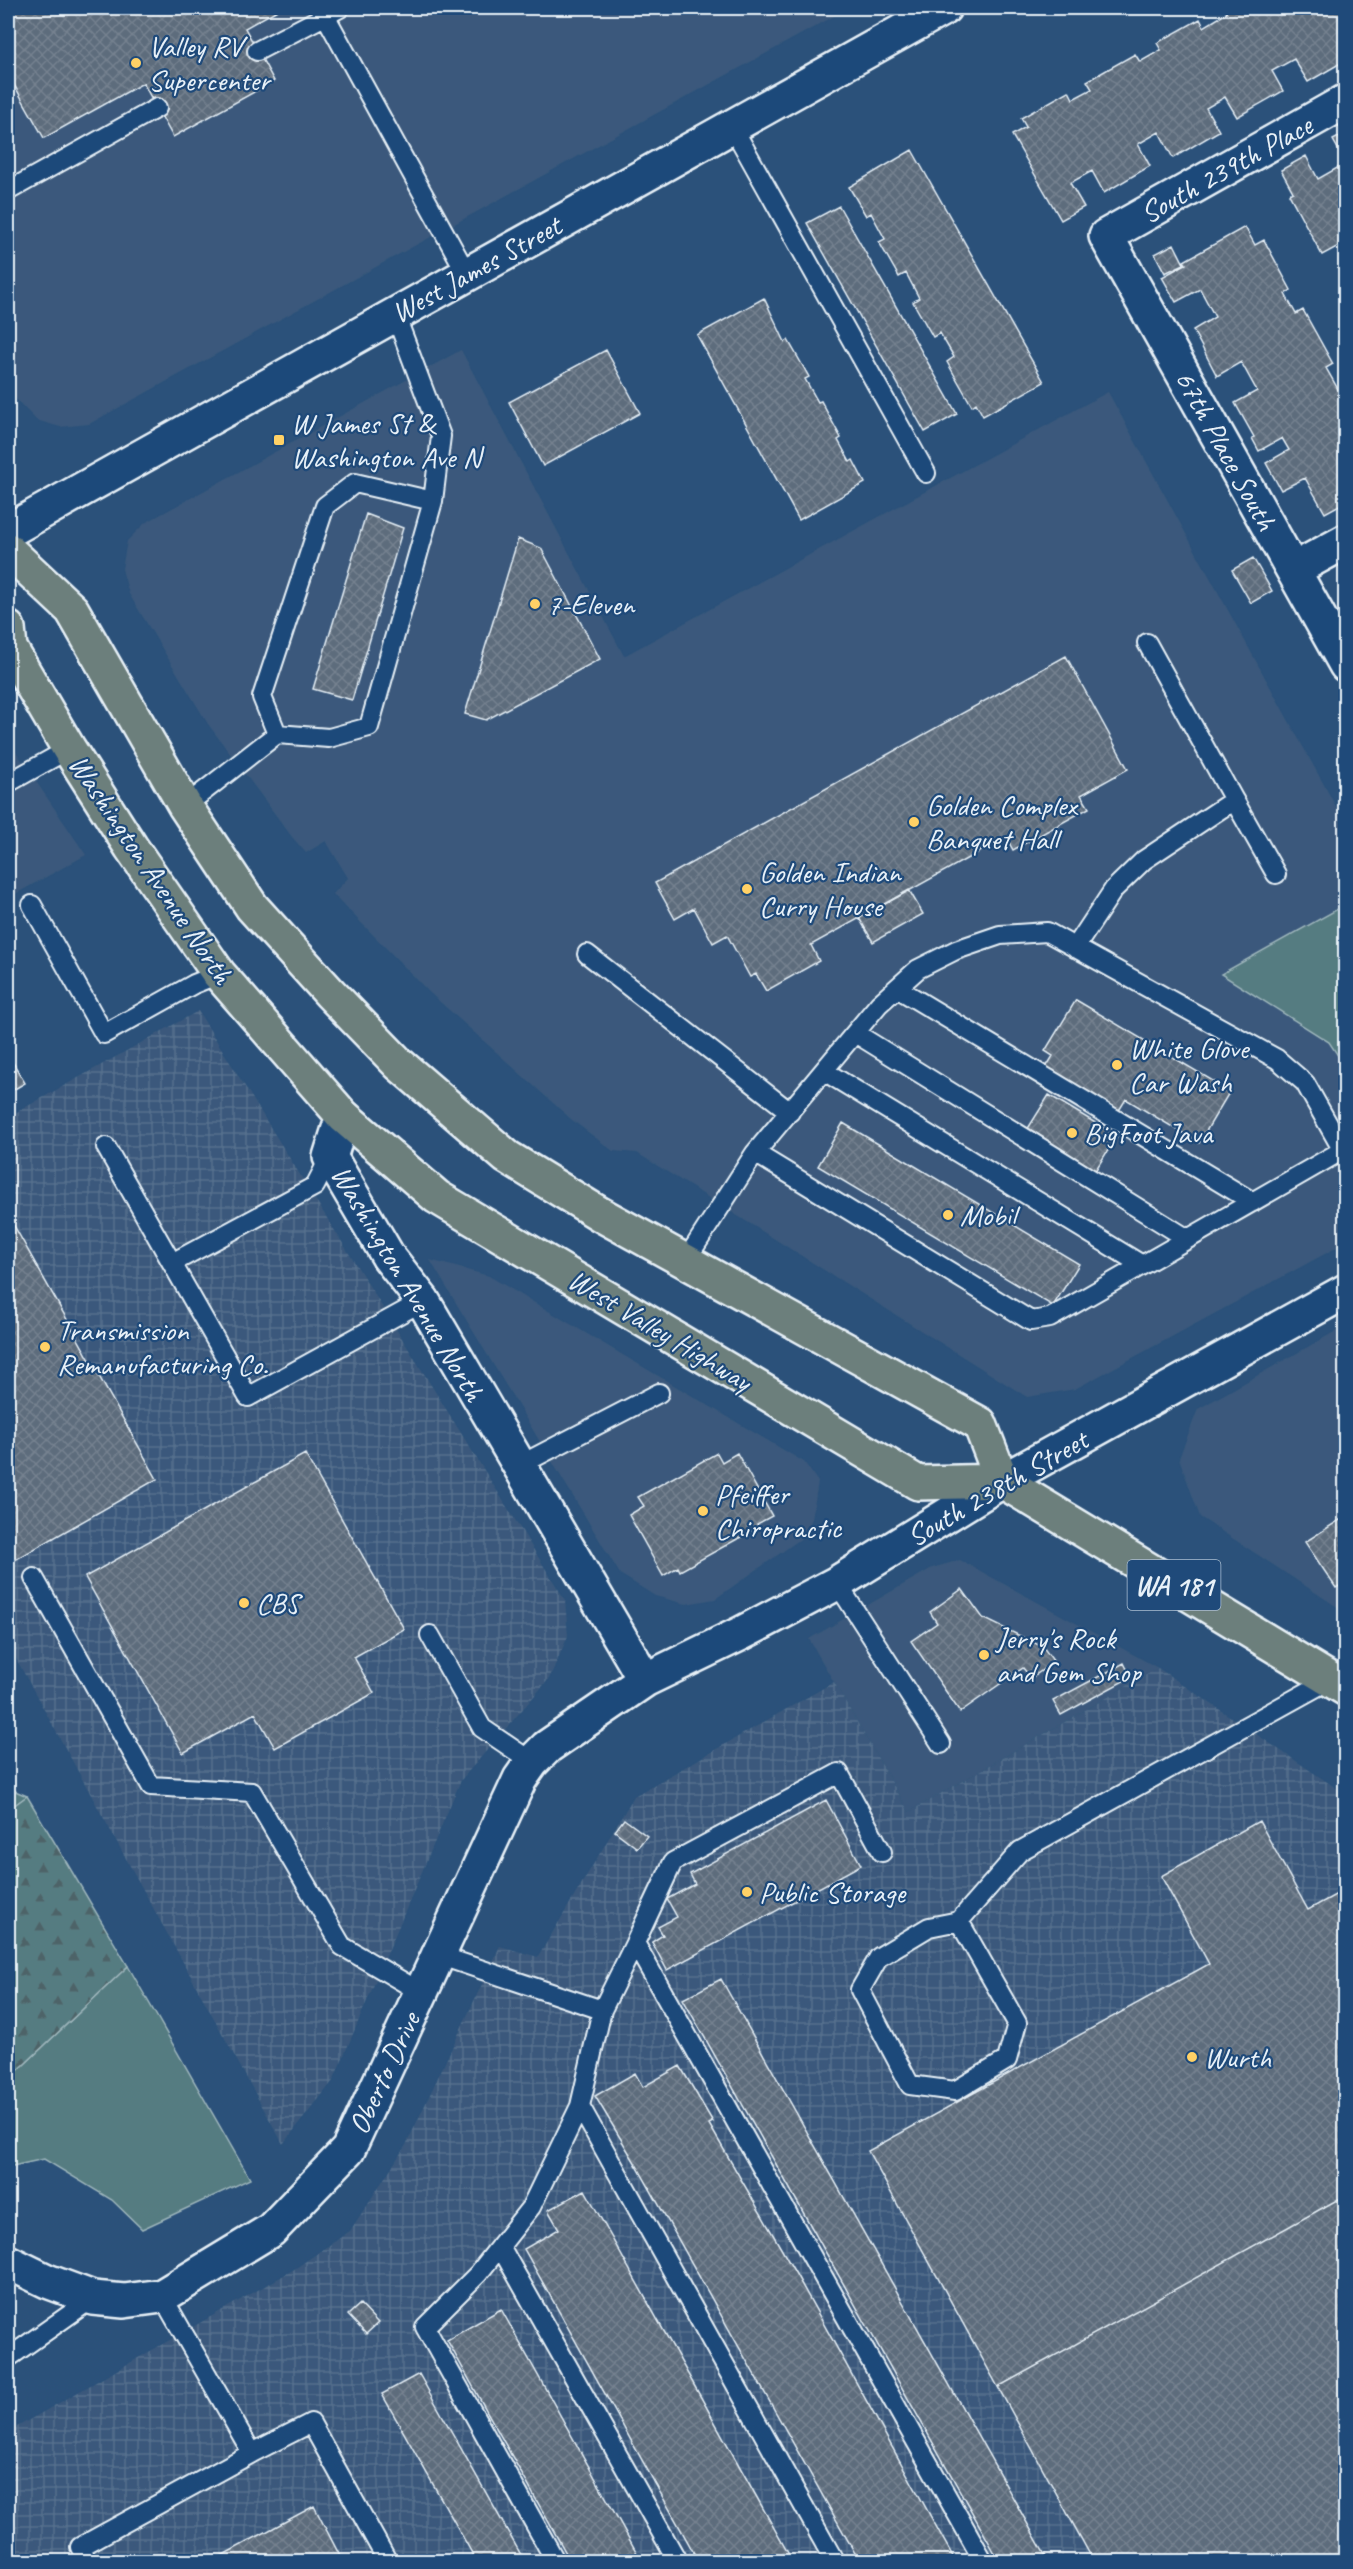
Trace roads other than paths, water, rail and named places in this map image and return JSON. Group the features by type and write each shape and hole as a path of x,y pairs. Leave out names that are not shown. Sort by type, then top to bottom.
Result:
{"main road":[{"name":"Washington Avenue North","path":"8,550 72,610 185,806 252,907 330,993 399,1064 507,1157 600,1214 686,1260"},
{"name":"Washington Avenue North","path":"8,628 10,648 131,847 219,974 343,1116"},
{"name":"West Valley Highway","path":"343,1116 436,1197 918,1483 1002,1481"},
{"path":"686,1260 980,1424 1002,1481"},
{"name":"WA 181","path":"1002,1481 1338,1684"}],"street":[{"name":"West James Street","path":"8,531 941,8"},
{"name":"South 239th Place","path":"1106,236 1346,101"},
{"name":"67th Place South","path":"1106,236 1346,665"},
{"path":"1293,570 1346,541"},
{"name":"Washington Avenue North","path":"343,1116 330,1157 387,1256 423,1301 645,1680"},
{"name":"South 238th Street","path":"645,1680 837,1583 1002,1481 1346,1291"},
{"name":"Oberto Drive","path":"8,2262 47,2281 93,2298 124,2301 162,2296 271,2230 348,2150 520,1779 532,1762 548,1747 585,1719 645,1680"}],"lane":[{"path":"257,51 332,11 467,274"},
{"path":"8,189 157,108"},
{"path":"732,126 926,473"},
{"path":"185,806 277,734 328,738 369,726 433,501 441,436 395,314"},
{"path":"277,734 262,697 325,506 354,483 433,501"},
{"path":"1147,643 1276,874"},
{"path":"8,783 69,748"},
{"path":"1075,948 1114,889 1144,860 1234,800"},
{"path":"32,905 104,1034 194,984 219,974"},
{"path":"686,1260 755,1153 879,1004 918,969 956,950 1000,935 1047,932 1277,1059 1305,1083 1344,1153 1253,1202 1050,1318 1031,1321 755,1153"},
{"path":"587,954 789,1112"},
{"path":"897,988 1253,1202"},
{"path":"855,1033 1188,1239"},
{"path":"824,1071 1142,1265"},
{"path":"106,1147 248,1397 423,1301"},
{"path":"172,1263 315,1186 330,1157"},
{"path":"518,1466 659,1393"},
{"path":"34,1578 151,1786 252,1792 342,1946 422,1993"},
{"path":"837,1583 941,1744"},
{"path":"430,1635 482,1728 532,1762"},
{"path":"958,1921 1017,2023 1007,2060 955,2091 910,2085 860,1990 879,1956 929,1927 958,1921 1020,1851 1338,1684"},
{"path":"556,2562 425,2327 478,2274 531,2207 580,2106 602,2010 673,1862 839,1773 882,1852"},
{"path":"635,1943 984,2562"},
{"path":"438,1955 602,2010"},
{"path":"580,2106 835,2562"},
{"path":"500,2246 678,2562"},
{"path":"162,2296 252,2453"},
{"path":"8,2358 93,2298"},
{"path":"88,2562 80,2547 311,2423 388,2562"}],"place":[{"name":"Valley RV Supercenter","path":"136,63"},
{"name":"W James St & Washington Ave N","path":"279,440"},
{"name":"7-Eleven","path":"535,604"},
{"name":"Golden Complex Banquet Hall","path":"914,822"},
{"name":"Golden Indian Curry House","path":"747,889"},
{"name":"White Glove Car Wash","path":"1117,1065"},
{"name":"BigFoot Java","path":"1072,1133"},
{"name":"Mobil","path":"948,1215"},
{"name":"Transmission Remanufacturing Co.","path":"45,1347"},
{"name":"Pfeiffer Chiropractic","path":"703,1511"},
{"name":"CBS","path":"244,1603"},
{"name":"Jerry's Rock and Gem Shop","path":"984,1655"},
{"name":"Public Storage","path":"747,1892"},
{"name":"Wurth","path":"1192,2057"}]}
